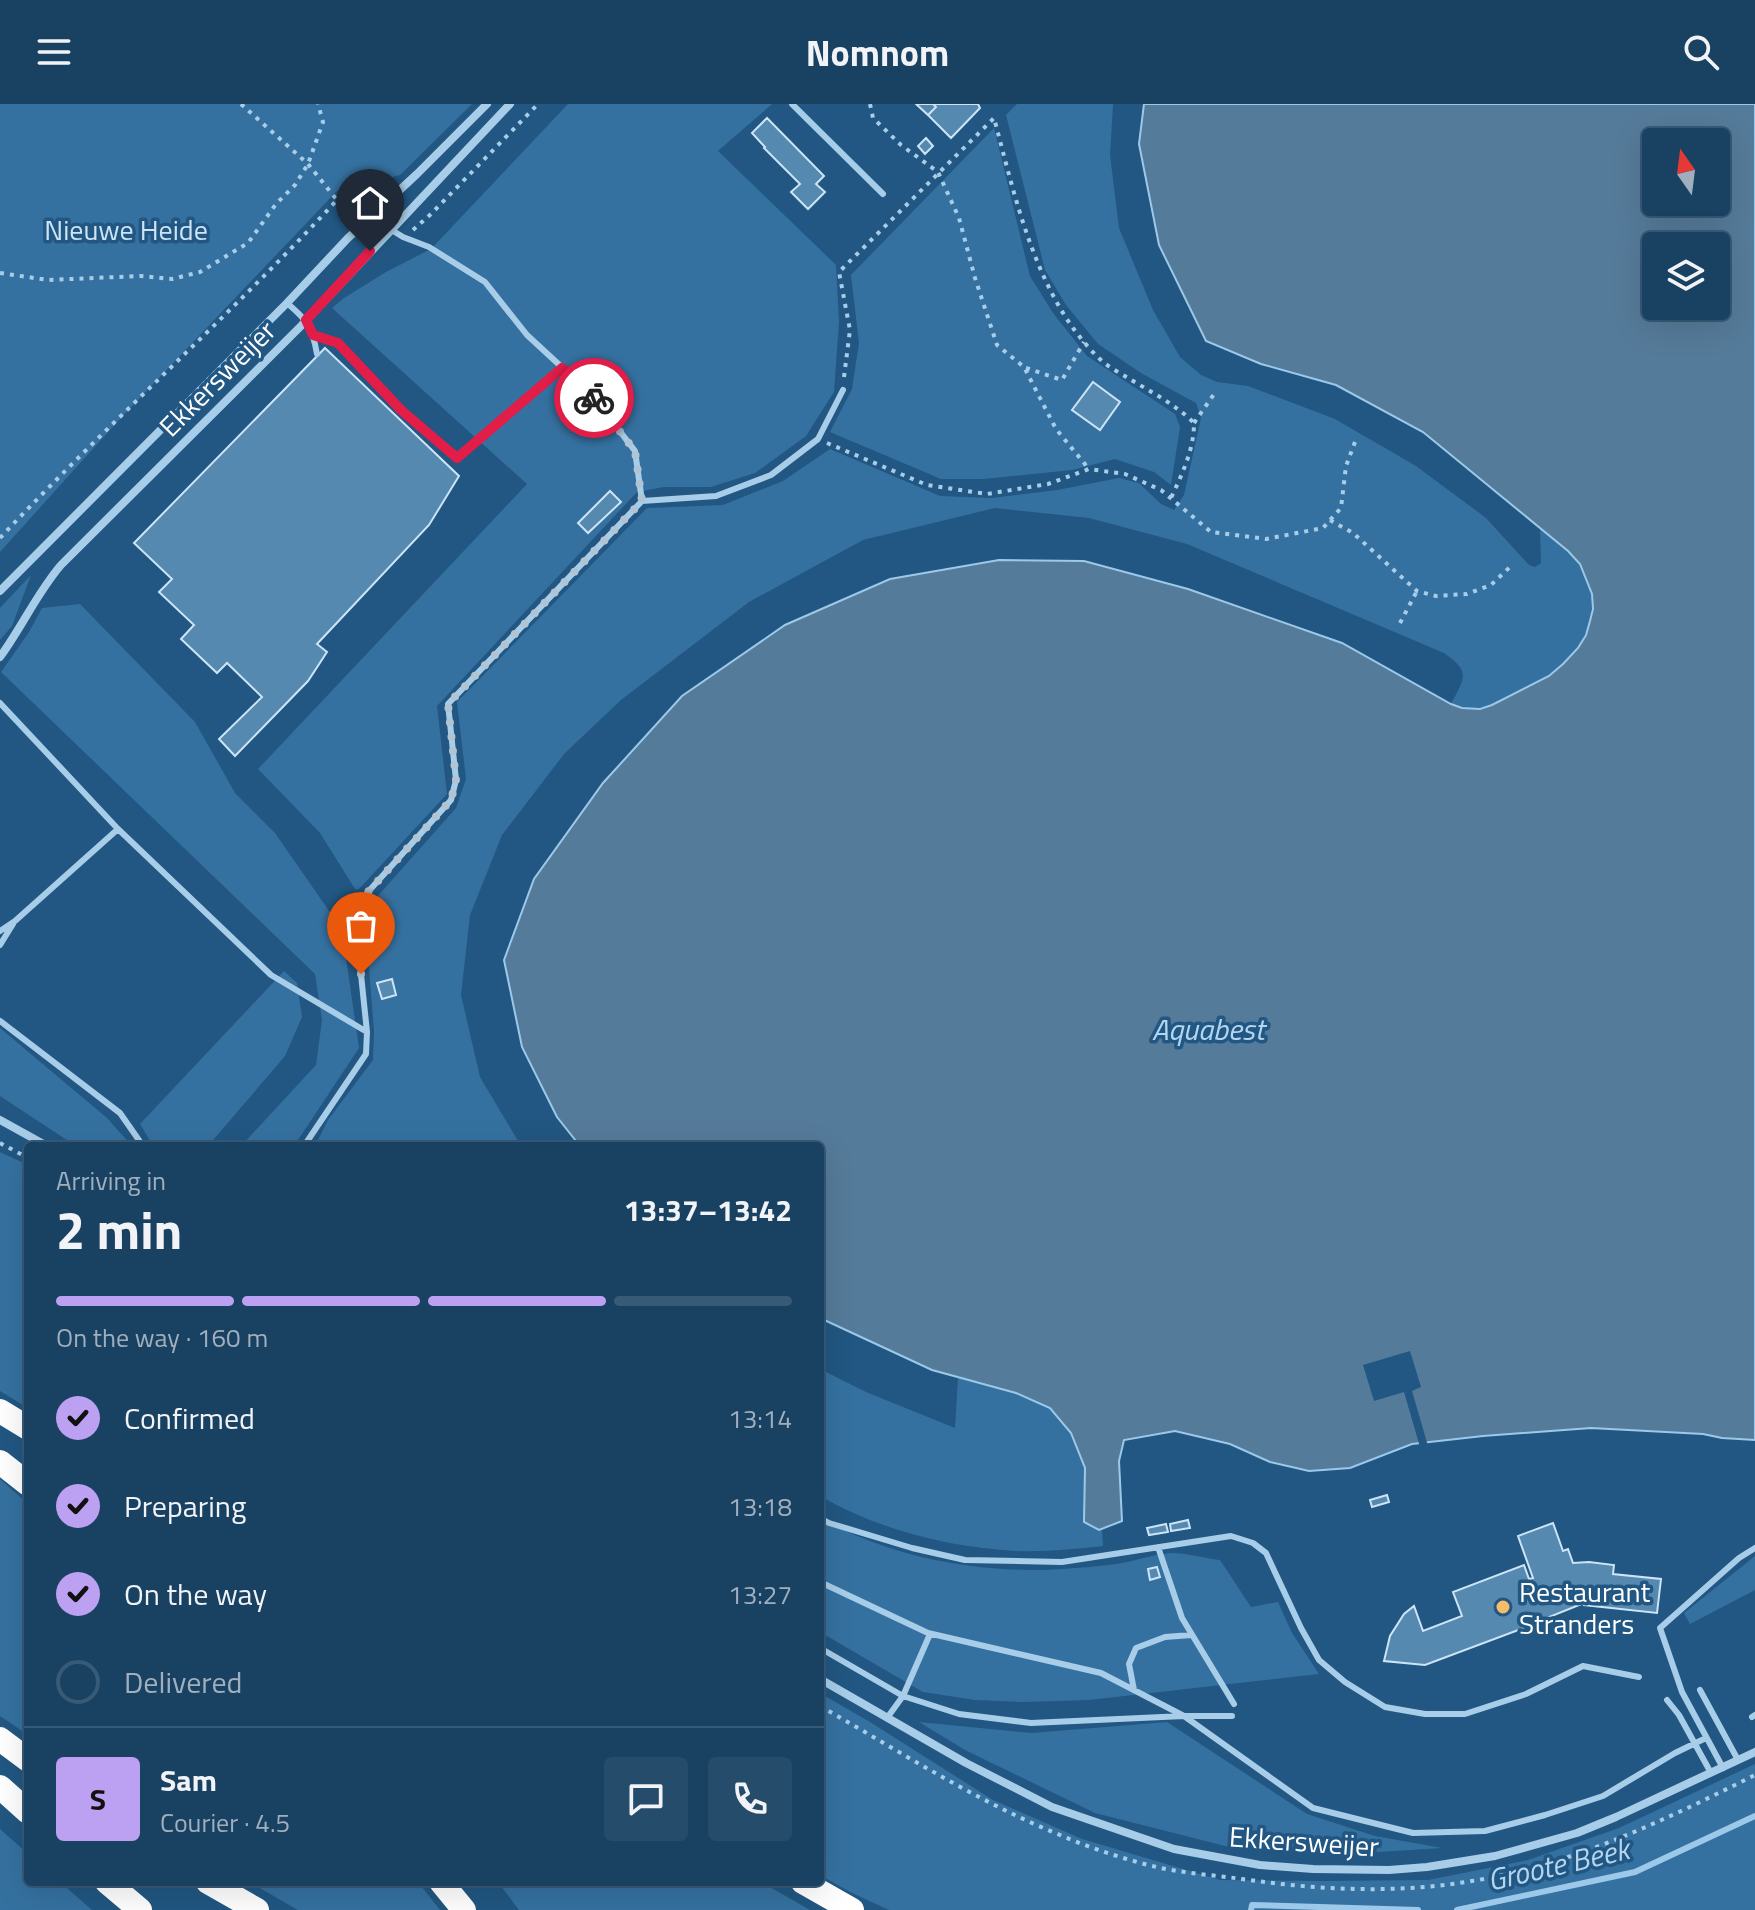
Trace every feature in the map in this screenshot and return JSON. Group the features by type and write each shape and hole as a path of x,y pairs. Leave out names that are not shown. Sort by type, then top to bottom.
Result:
{"highway":[{"path":"0,1411 24,1426"},
{"path":"0,1462 24,1481"},
{"path":"0,1739 24,1757"},
{"path":"0,1787 24,1808"},
{"path":"112,1886 140,1910"},
{"path":"215,1886 257,1910"},
{"path":"444,1886 464,1910"},
{"path":"810,1886 852,1910"}],"street":[{"name":"Ekkersweijer","path":"0,591 348,238 487,104"},
{"name":"Ekkersweijer","path":"0,657 45,584 61,565 306,320 510,104"},
{"path":"0,1120 40,1142"},
{"name":"Ekkersweijer","path":"824,1681 966,1763 1052,1807 1174,1849 1260,1865 1389,1870 1495,1856 1577,1833 1755,1752"}],"lane":[{"path":"792,104 883,194"},
{"path":"390,229 429,247 485,282 527,335 592,395 635,451 642,501"},
{"path":"287,303 306,320 317,354"},
{"path":"313,335 338,343 401,410 457,458 562,368"},
{"path":"307,1142 366,1054 367,1032 355,917 367,893 451,800 456,780 448,704 642,501 716,496 771,475 818,439 843,390"},
{"path":"0,703 118,829 271,975 367,1032"},
{"path":"0,931 118,829"},
{"path":"0,945 15,921"},
{"path":"0,1021 120,1113 140,1142"},
{"path":"824,1520 898,1544 965,1560 1062,1562 1231,1536 1253,1543 1266,1553 1319,1660 1345,1682 1385,1707 1425,1714 1465,1714 1526,1694 1583,1666 1639,1677"},
{"path":"1158,1547 1182,1618 1234,1704"},
{"path":"1723,1768 1682,1692 1660,1628 1739,1558 1755,1548"},
{"path":"824,1584 930,1634 1101,1673 1184,1716 1313,1808 1413,1833 1485,1831 1545,1815 1603,1796 1706,1738"},
{"path":"887,1718 903,1696 930,1634"},
{"path":"1134,1690 1129,1664 1136,1648 1165,1637 1191,1635"},
{"path":"824,1650 903,1696 959,1714 1031,1723 1232,1716"},
{"path":"1700,1690 1738,1760"},
{"path":"1667,1700 1679,1715 1711,1773"}],"path":[{"path":"0,538 293,248 337,200 308,164 241,104"},
{"path":"0,273 48,280 141,276 172,279 200,272 248,243 276,204 295,185 308,164 323,122 318,104"},
{"path":"870,104 873,118 901,145 938,172 959,218 997,345 1024,367 1062,380 1084,342"},
{"path":"843,390 850,330 839,272 994,118 1029,241 1056,302 1084,342 1104,363 1182,411 1194,423"},
{"path":"1024,367 1056,429 1089,469"},
{"path":"1171,498 1186,466 1194,423 1214,394"},
{"path":"818,439 927,485 987,494 1048,484 1089,469 1125,474 1161,490 1211,532 1266,539 1323,528 1341,508 1346,466 1355,442"},
{"path":"1330,520 1353,533 1417,591 1436,596 1467,594 1491,585 1512,565"},
{"path":"1400,623 1417,591"},
{"path":"0,1143 24,1156"},
{"name":"Ekkersweijer","path":"824,1708 1000,1809 1103,1851 1154,1866 1295,1886 1350,1890 1473,1881 1579,1854 1652,1825 1755,1775"}],"green space":[{"name":"Nieuwe Heide","path":"0,104 472,104 400,175 337,191 118,421 0,552"},
{"path":"568,104 772,104 718,151 836,265 839,322 834,392 806,436 755,473 711,487 664,487 637,492 437,706 447,794 358,890 320,833 258,769 527,484 332,308 386,272 431,249"},
{"path":"1017,104 1113,104 1110,155 1119,228 1153,310 1180,357 1201,375 1217,382 1248,386 1335,419 1416,466 1486,518 1529,565 1535,567 1541,563 1540,528 1572,555 1588,578 1592,605 1580,644 1551,674 1521,691 1491,705 1460,707 1451,704 1462,681 1462,670 1444,653 1187,544 1089,518 995,508 863,540 749,602 621,700 564,754 502,835 470,915 461,995 480,1077 519,1142 317,1142 328,1120 373,1060 374,1031 365,919 376,898 456,808 466,779 457,702 647,508 723,505 783,481 830,449 940,496 992,498 1119,478 1139,483 1161,504 1174,510 1184,495 1201,418 1196,403 1141,373 1098,344 1066,305 1045,270 1006,115"},
{"path":"994,128 1030,276 1053,313 1087,356 1175,414 1180,427 1171,485 1154,472 1115,459 1072,470 983,479 941,479 830,432 852,389 859,343 851,275"},
{"path":"31,575 12,626 0,640 0,608"},
{"path":"80,604 195,722 235,793 275,833 334,918 344,944 359,1048 297,1142 245,1142 316,1065 322,1020 315,974 1,672 42,608"},
{"path":"284,971 297,983 302,1017 285,1056 211,1142 151,1142 140,1124"},
{"path":"0,1028 107,1118 128,1142 70,1142 0,1096"},
{"path":"0,1152 24,1163 24,1406 0,1391"},
{"path":"824,1371 866,1392 955,1428 958,1378 1016,1393 1050,1408 1071,1433 1085,1468 1084,1522 1102,1529 1103,1546 1027,1551 965,1546 915,1535 824,1498"},
{"path":"0,1479 24,1500 24,1732 0,1716"},
{"path":"824,1520 877,1544 968,1566 1069,1569 1117,1564 1171,1553 1220,1560 1251,1607 1278,1602 1292,1633 1319,1674 1089,1700 975,1700 923,1692 824,1634"},
{"path":"1755,1556 1755,1590 1690,1624 1684,1613"},
{"path":"824,1695 993,1800 1082,1839 1220,1880 1428,1880 1528,1860 1619,1828 1755,1764 1755,1910 889,1910 824,1877"},
{"path":"919,1722 1032,1733 1167,1722 1307,1814 1375,1836 1442,1848 1331,1855 1233,1848 1095,1813 965,1750"},
{"path":"0,1829 24,1850 24,1886 65,1886 92,1910 0,1910"},
{"path":"256,1886 421,1886 440,1910 298,1910"},
{"path":"501,1886 768,1886 810,1910 519,1910"}],"water":[{"name":"Aquabest","path":"1144,104 1755,104 1755,1440 1591,1428 1412,1444 1350,1468 1309,1471 1270,1462 1230,1444 1175,1431 1124,1440 1119,1461 1122,1521 1099,1530 1084,1522 1085,1468 1071,1433 1050,1408 1016,1393 932,1370 824,1320 824,1142 577,1142 557,1117 522,1047 504,960 534,879 603,783 682,696 785,625 890,579 999,560 1084,561 1188,589 1342,643 1462,708 1480,709 1492,705 1549,676 1578,648 1590,621 1592,594 1580,564 1568,551 1423,432 1336,385 1261,364 1206,341 1159,245 1139,144"}],"pier":[{"path":"1410,1351 1421,1387 1412,1391 1428,1446 1420,1447 1404,1392 1374,1401 1363,1365"}],"building":[{"path":"916,104 933,104 936,107 928,115"},
{"path":"933,104 978,104 980,108 951,138 928,115 936,107"},
{"path":"767,118 824,176 816,184 825,192 808,209 791,192 800,184 752,133"},
{"path":"926,138 933,146 925,154 918,146"},
{"path":"325,348 459,476 429,525 317,644 327,652 308,681 235,756 219,739 262,697 227,663 217,673 181,639 194,625 159,592 172,579 134,543"},
{"path":"1093,382 1120,402 1100,430 1072,410"},
{"path":"610,491 621,502 588,533 578,523"},
{"path":"392,979 396,995 382,999 377,983"},
{"path":"1387,1495 1389,1502 1372,1507 1370,1500"},
{"path":"1188,1520 1190,1528 1171,1531 1170,1524"},
{"path":"1553,1523 1563,1551 1568,1549 1573,1563 1614,1565 1613,1574 1661,1579 1657,1613 1584,1603 1425,1665 1384,1661 1390,1636 1404,1614 1414,1606 1423,1631 1462,1616 1453,1592 1524,1565 1529,1579 1533,1578 1518,1536"},
{"path":"1166,1524 1168,1532 1149,1535 1147,1528"},
{"path":"1157,1567 1160,1577 1150,1580 1148,1569"}],"waterway":[{"name":"Groote Beek","path":"1457,1910 1635,1872 1755,1816"},
{"name":"Groote Beek","path":"1251,1910 1252,1905 1418,1910"}],"way so far":[{"path":"361,974 355,917 367,893 451,800 456,780 448,704 642,501 635,451 594,398"}],"place":[{"name":"Restaurant Stranders","path":"1503,1607"}],"route":[{"path":"370,251 306,320 313,335 338,343 401,410 457,458 562,368 594,398"}]}
